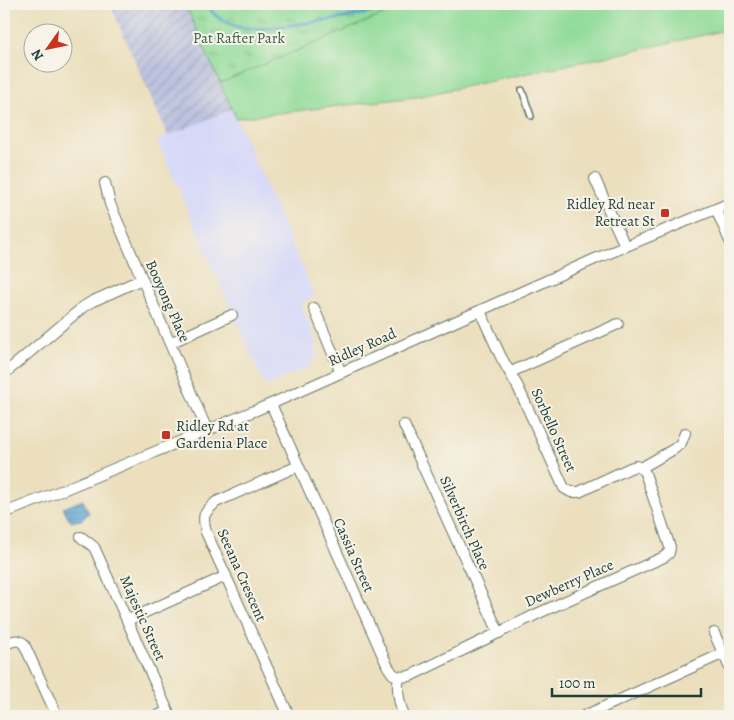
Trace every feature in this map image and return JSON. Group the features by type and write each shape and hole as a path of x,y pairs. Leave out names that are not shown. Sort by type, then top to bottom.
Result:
{"street":[{"path":"595,179 625,246"},
{"name":"Booyong Place","path":"106,183 110,204 208,430"},
{"name":"Ridley Road","path":"4,513 271,404 625,246 730,203"},
{"path":"716,209 730,241"},
{"path":"4,374 83,307 142,279"},
{"path":"314,308 340,373"},
{"name":"Sorbello Street","path":"480,311 501,357 511,372 564,488 571,492 579,492 630,468 636,466 641,468 674,449 681,443 685,433"},
{"path":"170,343 232,315"},
{"path":"511,372 618,324"},
{"name":"Cassia Street","path":"271,404 388,667 393,674 399,677"},
{"name":"Silverbirch Place","path":"404,425 499,633"},
{"name":"Seeana Crescent","path":"289,716 206,532 203,520 206,511 216,502 298,466"},
{"name":"Dewberry Place","path":"399,677 410,676 539,613 664,557 669,553 670,547 645,473 641,468"},
{"name":"Majestic Street","path":"81,537 94,547 169,714"},
{"path":"128,620 226,576"},
{"path":"714,632 730,668"},
{"path":"4,645 15,640 24,644 57,716"},
{"path":"584,716 724,653"},
{"path":"399,677 397,693 404,716"},
{"path":"607,706 611,716"},
{"path":"157,716 169,714"}],"lane":[{"path":"522,90 531,116"}],"shaded area":[{"path":"110,4 185,4 232,109 168,136"},
{"path":"232,109 315,296 300,303 313,332 317,357 311,363 312,365 265,386 157,140"}],"green space":[{"name":"Pat Rafter Park","path":"185,4 408,4 220,83"},
{"path":"408,4 730,4 730,29 416,97 236,118 220,83"}],"water":[{"path":"83,500 89,513 82,520 71,522 63,508"}],"waterway":[{"path":"206,4 222,20 238,27 262,29 344,18 372,12 391,4"}],"place":[{"name":"Ridley Rd near Retreat St","path":"665,213"},
{"name":"Ridley Rd at Gardenia Place","path":"166,435"}]}
